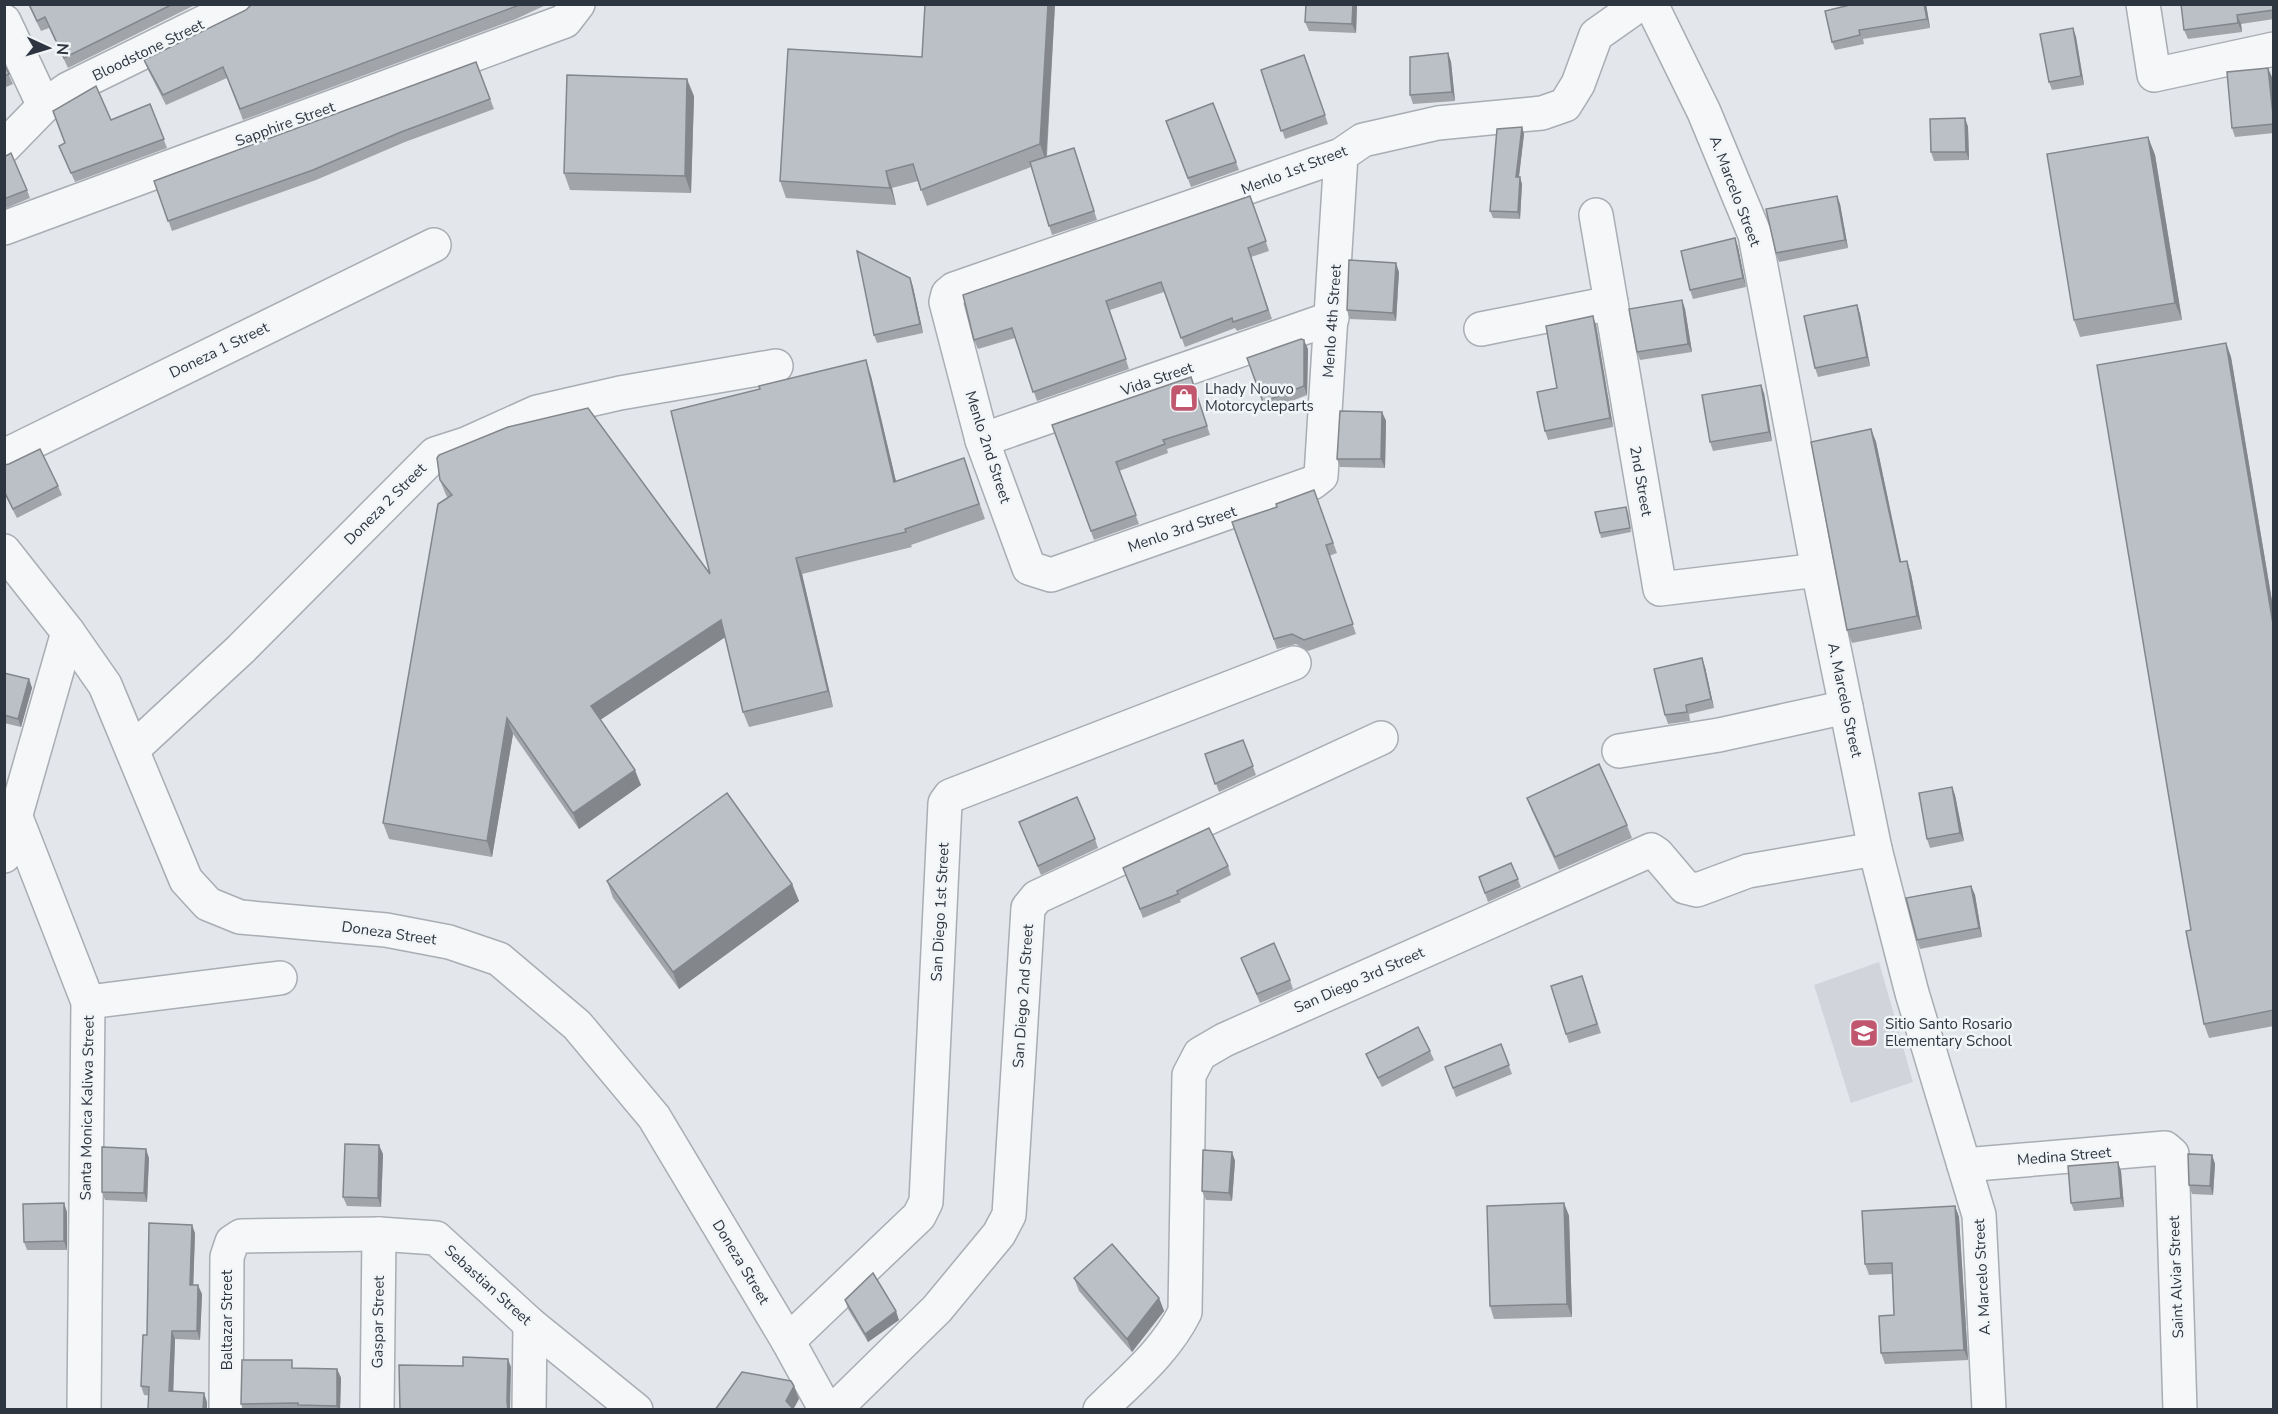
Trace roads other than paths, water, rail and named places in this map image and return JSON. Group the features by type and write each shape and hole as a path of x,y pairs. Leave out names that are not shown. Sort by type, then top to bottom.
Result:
{"street":[{"name":"Bloodstone Street","path":"4,147 44,106 68,88 240,4"},
{"name":"Menlo 1st Street","path":"946,302 948,294 954,289 1341,155 1363,140 1428,126 1542,113 1564,105 1578,84 1596,35 1640,4"},
{"name":"A. Marcelo Street","path":"1651,4 1704,112 1755,235 1818,570 1875,849 1911,993 1979,1215 1989,1410"},
{"path":"2143,4 2154,75 2274,49"},
{"name":"Sapphire Street","path":"4,228 571,13"},
{"path":"4,21 44,106"},
{"name":"Menlo 4th Street","path":"1312,483 1320,476 1341,155"},
{"name":"2nd Street","path":"1596,215 1660,590 1818,570"},
{"name":"Doneza 1 Street","path":"4,456 434,245"},
{"name":"Menlo 2nd Street","path":"946,302 982,440 1029,568 1051,575"},
{"path":"1481,329 1611,303"},
{"name":"Vida Street","path":"982,440 1332,318"},
{"name":"Doneza 2 Street","path":"133,749 241,649 435,454 466,444 537,412 620,393 776,366"},
{"name":"Menlo 3rd Street","path":"1051,575 1312,483"},
{"name":"Doneza Street","path":"4,551 68,632 105,686 186,880 208,904 240,917 386,930 449,942 499,959 577,1026 654,1117 788,1341 826,1410"},
{"path":"4,856 17,820 68,632"},
{"name":"San Diego 1st Street","path":"788,1341 919,1216 926,1203 945,803 950,796 1294,663"},
{"path":"1619,751 1719,735 1846,707"},
{"name":"San Diego 2nd Street","path":"834,1410 937,1309 999,1234 1009,1215 1028,908 1037,897 1382,738"},
{"name":"Santa Monica Kaliwa Street","path":"17,820 88,1002 84,1410"},
{"name":"San Diego 3rd Street","path":"1100,1410 1160,1351 1175,1331 1185,1312 1189,1075 1194,1061 1200,1054 1224,1040 1651,850 1658,854 1685,887 1697,890 1748,871 1875,849"},
{"path":"88,1002 280,978"},
{"name":"Medina Street","path":"1964,1165 2165,1148"},
{"name":"Saint Alviar Street","path":"2165,1148 2172,1154 2180,1410"},
{"name":"Sebastian Street","path":"241,1236 379,1234 436,1238 530,1324 636,1410"},
{"name":"Gaspar Street","path":"377,1410 379,1234"},
{"name":"Baltazar Street","path":"226,1410 227,1257 232,1242 241,1236"},
{"path":"530,1324 530,1410"}],"place":[{"name":"Lhady Nouvo Motorcycleparts","path":"1184,398"},
{"name":"Sitio Santo Rosario Elementary School","path":"1864,1033"}]}
